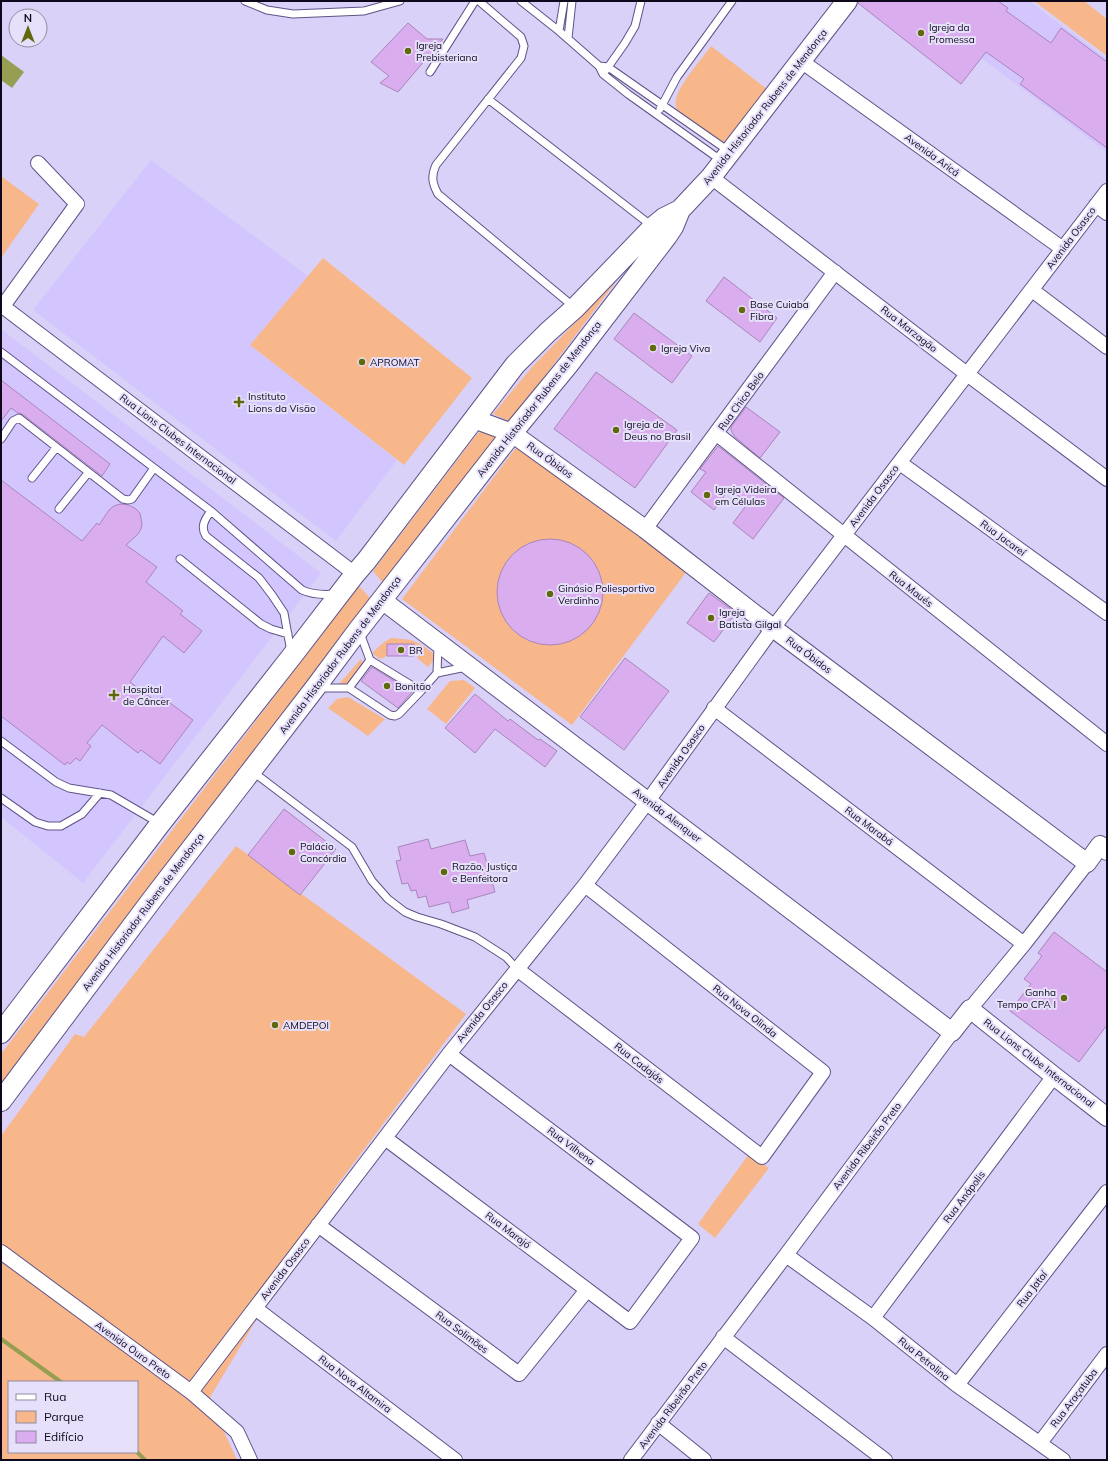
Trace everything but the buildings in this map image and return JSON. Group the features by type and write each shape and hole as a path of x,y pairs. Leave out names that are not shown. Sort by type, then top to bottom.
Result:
{"main road":[{"name":"Avenida Historiador Rubens de Mendonça","path":"1,1101 154,897 315,688 358,629 512,433 590,337 667,236 673,227 680,210 721,164 847,1"},
{"name":"Avenida Historiador Rubens de Mendonça","path":"1,1033 160,824 367,560 515,365 575,308 653,227 664,218 680,210"},
{"path":"575,308 582,317 590,337"}],"street":[{"name":"Avenida Aricá","path":"801,61 1063,249"},
{"path":"2,305 77,204 38,163"},
{"name":"Rua Marzagão","path":"721,164 835,272 967,374 1107,479"},
{"name":"Avenida Osasco","path":"191,1392 449,1054 585,885 648,801 773,628 1063,249 1102,209 1107,191"},
{"name":"Rua Chico Belo","path":"645,529 717,434 835,272"},
{"path":"1032,290 1107,347"},
{"name":"Rua Lions Clubes Internacional","path":"2,305 355,574"},
{"name":"Rua Óbidos","path":"474,419 512,433 645,529 773,628 1087,863"},
{"name":"Rua Maués","path":"717,434 1107,744"},
{"name":"Rua Jacareí","path":"900,463 1107,613"},
{"name":"Avenida Alenquer","path":"382,600 952,1032"},
{"name":"Rua Marabá","path":"714,708 1024,944"},
{"name":"Avenida Ribeirão Preto","path":"631,1460 952,1032 1024,944 1087,863 1105,844"},
{"name":"Rua Nova Olinda","path":"585,885 823,1072 762,1157"},
{"name":"Rua Cadajás","path":"517,969 762,1157"},
{"name":"Rua Lions Clube Internacional","path":"970,1009 1107,1116"},
{"name":"Rua Vilhena","path":"449,1054 692,1238 630,1322"},
{"name":"Rua Anápolis","path":"873,1318 1054,1076"},
{"name":"Rua Marajó","path":"385,1138 630,1322"},
{"name":"Rua Jataí","path":"957,1385 1107,1192"},
{"name":"Rua Solimões","path":"318,1225 519,1374 587,1290"},
{"name":"Avenida Ouro Preto","path":"1,1252 191,1392 237,1432 250,1460"},
{"name":"Rua Petrolina","path":"786,1255 873,1318 957,1385 1063,1460"},
{"name":"Rua Nova Altamira","path":"255,1308 454,1460"},
{"path":"724,1337 885,1460"},
{"name":"Rua Araçatuba","path":"1040,1443 1107,1354"},
{"path":"658,1423 704,1460"}],"lane":[{"path":"245,1 267,10 294,14 364,11 400,1"},
{"path":"430,72 475,1"},
{"path":"479,1 521,38 524,46 521,58 436,165 432,174 433,184 438,194 575,308"},
{"path":"521,1 568,38 599,66 603,74 721,164"},
{"path":"559,31 564,1"},
{"path":"568,38 572,1"},
{"path":"603,74 635,26 641,1"},
{"path":"658,115 677,77 732,1"},
{"path":"599,66 608,67 662,105 721,164"},
{"path":"488,99 653,227"},
{"path":"1,352 211,511 302,590 318,594 341,593"},
{"path":"1,439 13,421 19,418 88,473 123,499 128,500 132,499 154,468"},
{"path":"32,478 56,448"},
{"path":"60,509 88,473"},
{"path":"211,511 203,525 206,536 259,578 284,613 292,656"},
{"path":"180,559 261,624 270,629 288,634"},
{"path":"358,629 370,660 421,691"},
{"path":"437,673 438,642"},
{"path":"349,688 370,660"},
{"path":"315,688 349,688 390,715 395,716 399,714 437,673 470,666"},
{"path":"1,741 56,782 70,788 111,795 160,824"},
{"path":"251,771 352,847 372,881 388,899 405,912 475,937 506,957 517,969"},
{"path":"1,798 36,822 48,826 61,826 82,814 100,793"}],"shaded area":[{"path":"905,1 1029,1 1107,59 1107,152"},
{"path":"1,55 24,72 12,88 1,80"},
{"name":"Instituto Lions da Visão","path":"151,160 308,276 250,345 397,460 336,541 33,310"},
{"name":"Hospital de Câncer","path":"1,329 321,573 83,883 1,817"}],"green space":[{"path":"1034,1 1084,1 1107,19 1107,56"},
{"path":"711,46 767,89 731,135 724,142 718,143 677,111 676,104 678,93 682,86"},
{"path":"1,176 39,204 1,258"},
{"name":"APROMAT","path":"323,258 472,378 404,465 250,345"},
{"path":"618,279 510,422 493,414 532,367"},
{"path":"482,431 497,438 385,585 373,571 477,434"},
{"path":"518,445 687,571 572,725 402,599"},
{"path":"359,586 372,600 1,1084 1,1054"},
{"path":"391,638 410,640 422,645 434,654 434,660 428,667 418,659 414,644 387,644 387,656 380,659 372,653"},
{"path":"361,659 364,667 350,685 339,684"},
{"path":"464,680 475,688 446,724 427,709 450,681"},
{"path":"348,697 385,719 368,736 328,708 337,699"},
{"path":"236,846 466,1014 335,1188 209,1399 237,1460 1,1460 1,1136 75,1034 84,1037"},
{"path":"749,1154 769,1168 715,1238 698,1224"}],"waterway":[{"path":"1,1339 60,1381"},
{"path":"138,1453 145,1460"}],"place":[{"name":"Igreja da Promessa","path":"921,33"},
{"name":"Igreja Prebisteriana","path":"408,51"},
{"name":"Base Cuiaba Fibra","path":"742,310"},
{"name":"Igreja Viva","path":"653,348"},
{"name":"APROMAT","path":"362,362"},
{"name":"Instituto Lions da Visão","path":"239,402"},
{"name":"Igreja de Deus no Brasil","path":"616,430"},
{"name":"Igreja Videira em Células","path":"707,495"},
{"name":"Ginásio Poliesportivo Verdinho","path":"550,594"},
{"name":"Igreja Batista Gilgal","path":"711,618"},
{"name":"BR","path":"401,650"},
{"name":"Bonitão","path":"387,686"},
{"name":"Hospital de Câncer","path":"114,695"},
{"name":"Palácio Concórdia","path":"292,852"},
{"name":"Razão, Justiça e Benfeitora","path":"444,872"},
{"name":"Ganha Tempo CPA I","path":"1064,998"},
{"name":"AMDEPOl","path":"275,1025"}]}
